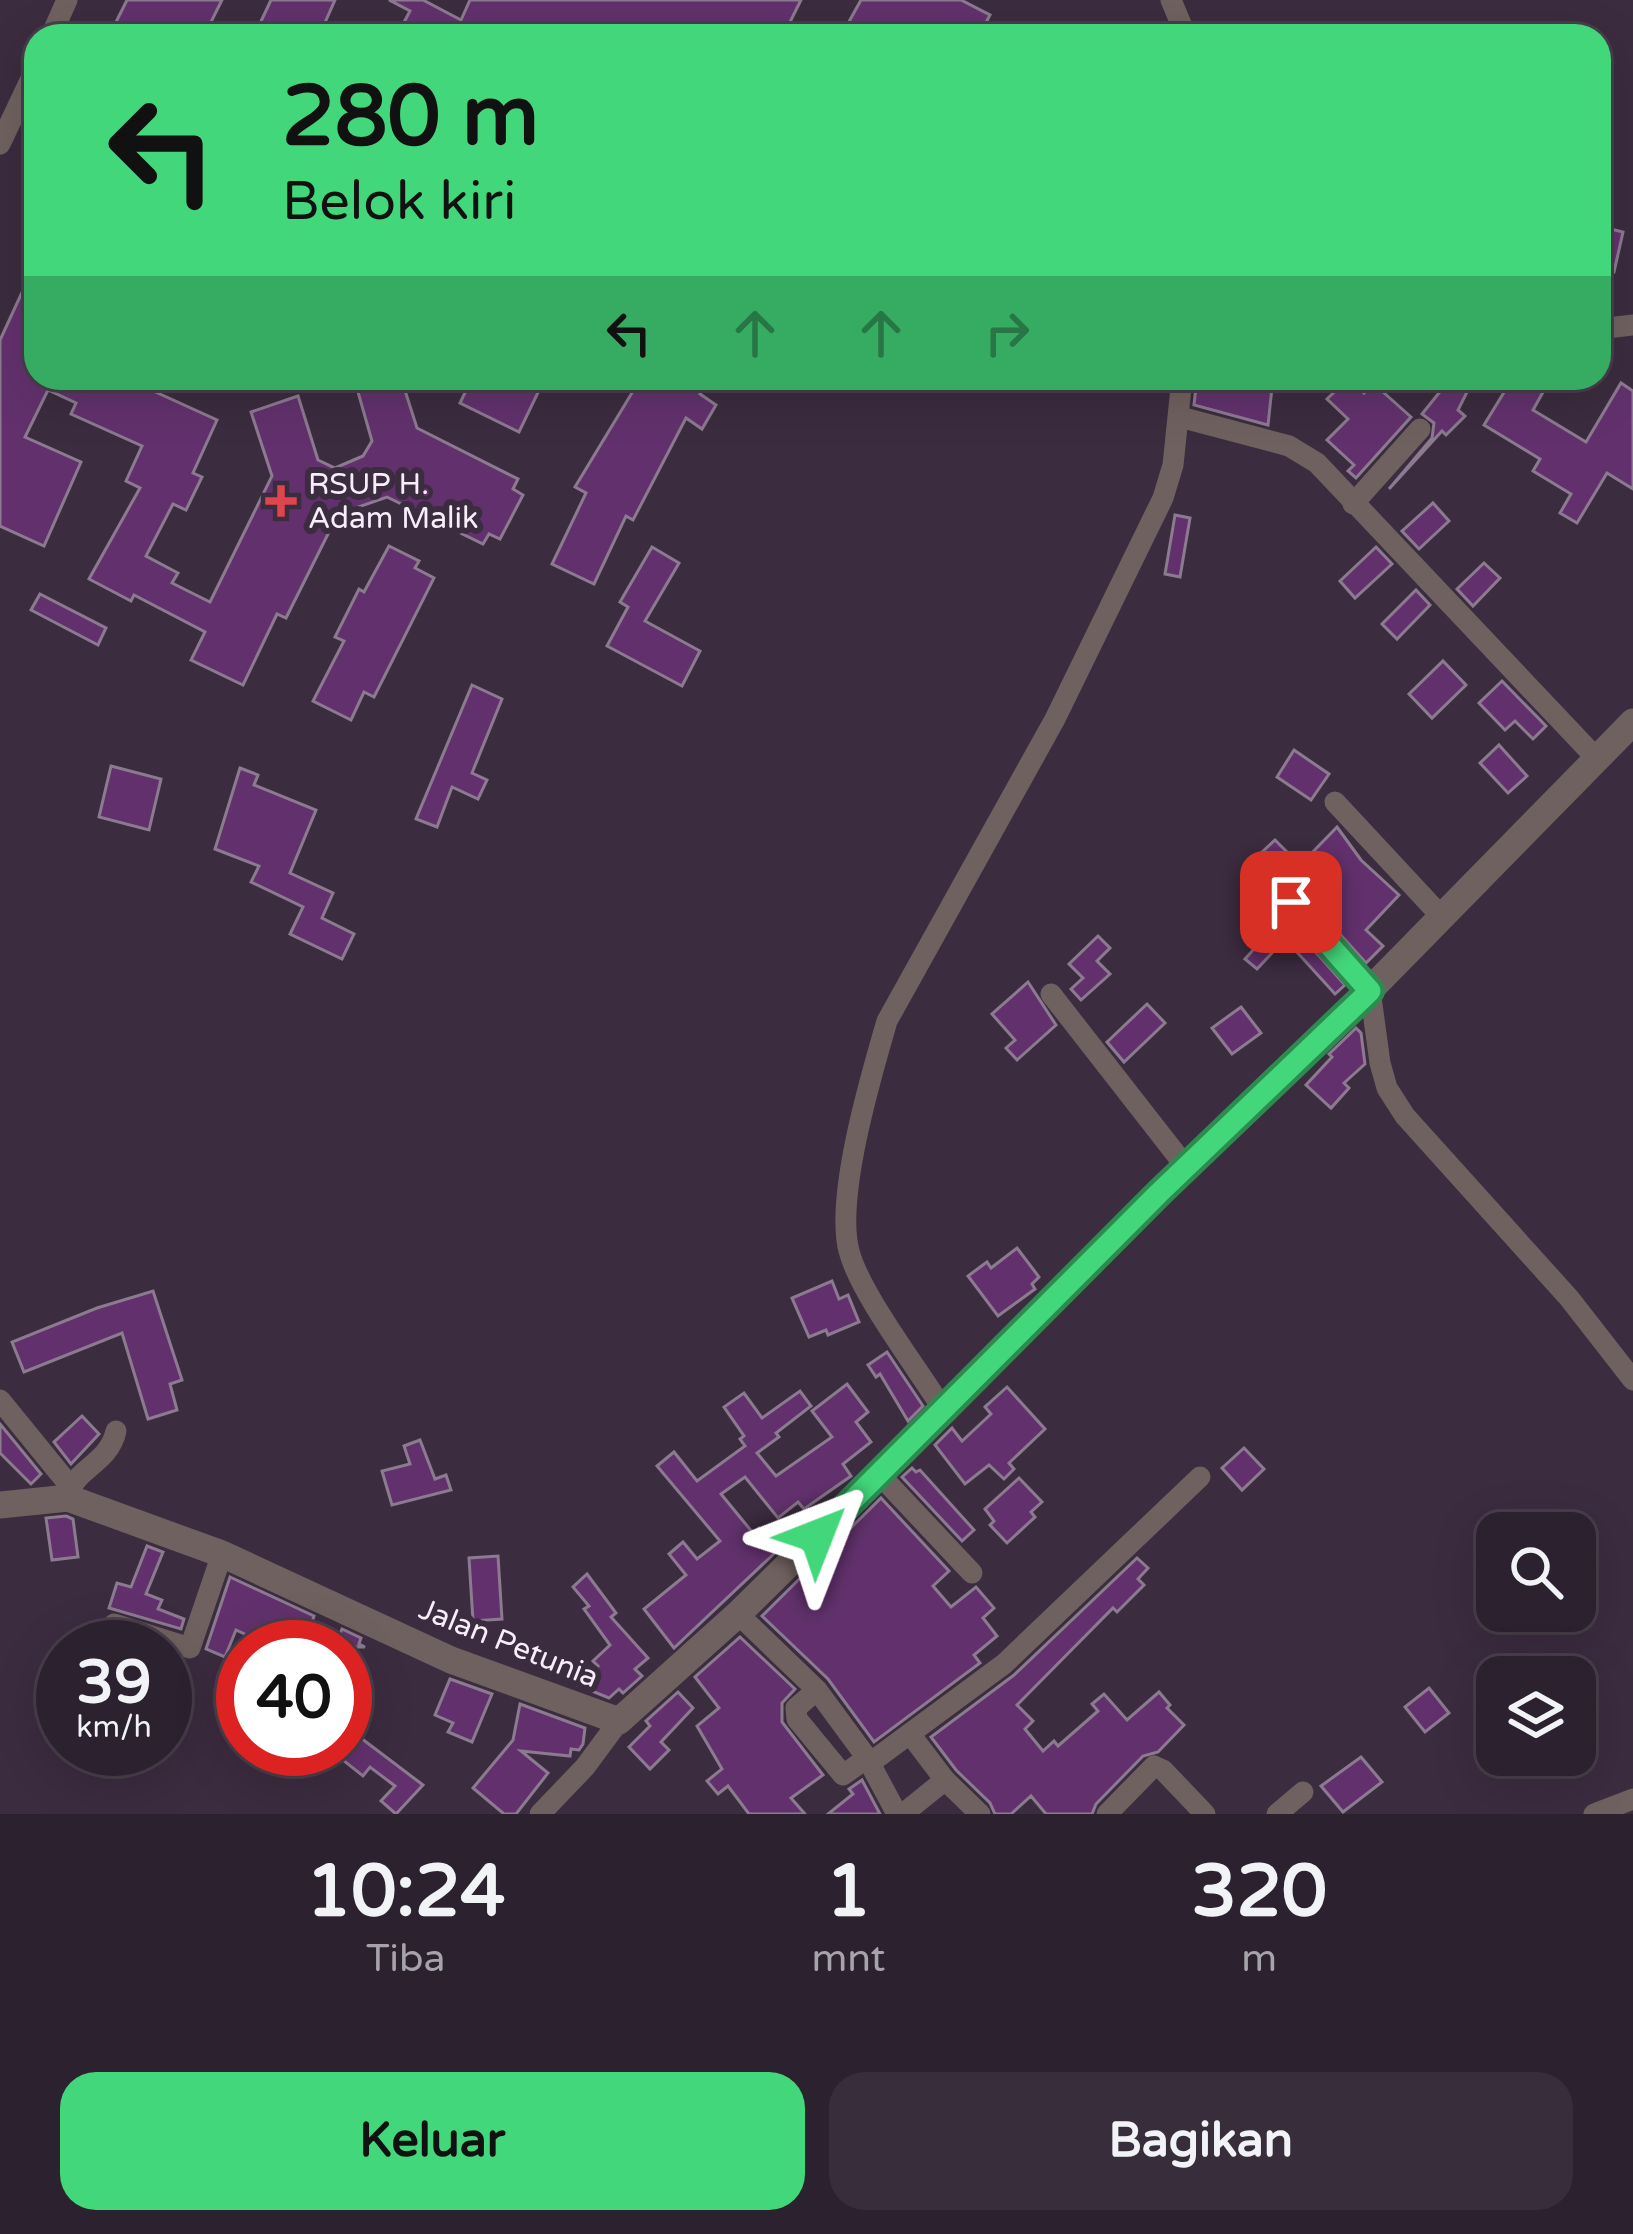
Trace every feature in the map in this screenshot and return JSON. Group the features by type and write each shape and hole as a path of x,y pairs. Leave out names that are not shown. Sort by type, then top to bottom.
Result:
{"street":[{"path":"0,144 24,93"},
{"path":"944,1411 848,1250 848,1192 871,1077 887,1022 1055,718 1163,498 1173,465 1181,390"},
{"path":"1180,417 1289,446 1317,464 1598,760"},
{"path":"1353,504 1420,429"},
{"name":"Jalan Petunia","path":"0,1505 69,1492 222,1554 452,1660 620,1721 738,1614 1186,1167 1370,991 1633,722"},
{"path":"1335,802 1441,916"},
{"path":"1291,902 1370,991 1380,1064 1387,1088 1405,1116 1570,1298 1633,1380"},
{"path":"1051,994 1186,1167"},
{"path":"0,1400 69,1492 109,1451 116,1431"},
{"path":"878,1473 972,1573"},
{"path":"817,1690 796,1708 797,1719 843,1775 910,1733 1013,1655 1200,1478"},
{"path":"192,1642 222,1554"},
{"path":"738,1614 817,1690 900,1814 944,1780"},
{"path":"540,1814 620,1721"},
{"path":"910,1733 944,1780 980,1814"},
{"path":"1108,1814 1154,1766 1205,1814"},
{"path":"1277,1814 1303,1792"},
{"path":"1594,1814 1633,1798"}],"building":[{"path":"127,0 222,0 210,24 115,24"},
{"path":"271,0 335,0 324,24 260,24"},
{"path":"389,0 423,0 461,20 470,0 801,0 789,24 403,24 410,11"},
{"path":"861,0 961,0 990,15 985,24 848,24"},
{"path":"1611,229 1623,232 1611,271"},
{"path":"24,288 24,390 48,390 25,437 81,462 44,546 0,526 0,340"},
{"path":"1621,383 1633,391 1633,489 1607,473 1577,523 1560,513 1571,494 1533,471 1540,459 1484,425 1505,390 1544,390 1533,410 1586,442"},
{"path":"48,390 151,390 217,420 193,473 202,477 186,510 173,504 146,556 178,573 172,583 210,602 272,476 251,412 298,396 318,460 335,468 363,456 372,441 357,390 405,390 417,428 518,479 513,489 523,495 500,539 489,534 483,544 387,497 338,514 286,618 277,614 243,685 191,660 205,632 134,595 131,601 89,579 140,488 126,481 142,446 71,414 76,403"},
{"path":"466,390 539,390 519,432 460,403"},
{"path":"634,390 702,390 700,394 716,405 702,429 686,418 633,520 626,516 594,584 552,564 586,493 575,487"},
{"path":"1196,390 1272,390 1268,425 1194,405"},
{"path":"1336,390 1381,390 1411,417 1356,478 1348,471 1354,465 1327,440 1348,419 1327,399"},
{"path":"1441,390 1468,390 1458,410 1465,416 1446,435 1442,431 1389,489 1432,438 1434,423 1422,414"},
{"path":"1433,503 1449,521 1419,549 1402,531"},
{"path":"1175,515 1190,518 1180,577 1165,574"},
{"path":"389,546 419,561 415,568 434,578 374,697 364,692 351,720 313,701 344,641 335,637 359,589 364,592"},
{"path":"652,547 679,563 645,621 700,651 682,686 607,646 628,607 620,602"},
{"path":"1376,547 1392,564 1355,598 1340,581"},
{"path":"1484,563 1500,578 1473,606 1457,589"},
{"path":"1416,590 1430,605 1397,639 1382,624"},
{"path":"40,594 106,628 98,645 31,610"},
{"path":"1443,661 1466,685 1432,718 1409,694"},
{"path":"1502,681 1546,726 1533,739 1515,721 1505,730 1479,703"},
{"path":"472,685 502,699 472,773 487,780 478,799 452,787 437,827 416,819"},
{"path":"1499,745 1527,776 1508,793 1480,763"},
{"path":"1294,750 1329,774 1311,800 1277,777"},
{"path":"111,766 161,779 149,830 99,817"},
{"path":"240,768 258,775 254,785 316,810 290,873 333,893 322,918 354,934 342,959 290,934 303,907 251,882 259,866 215,849"},
{"path":"1337,827 1361,860 1399,895 1366,930 1383,946 1366,963 1301,891 1287,888 1277,896 1280,912 1345,985 1335,994 1285,939 1257,969 1245,959 1278,922 1259,899 1276,884 1263,872 1271,863 1261,853 1275,840 1300,865"},
{"path":"1098,936 1110,948 1097,961 1110,974 1081,1000 1071,989 1083,978 1069,964"},
{"path":"1028,982 1056,1025 1017,1060 1006,1048 1015,1040 992,1014"},
{"path":"1147,1004 1165,1023 1124,1062 1107,1042"},
{"path":"1241,1007 1261,1033 1232,1054 1212,1028"},
{"path":"1356,1028 1361,1033 1365,1064 1344,1083 1349,1088 1331,1108 1306,1085"},
{"path":"1017,1248 1039,1277 1032,1284 1035,1289 998,1316 968,1276 987,1262 991,1268"},
{"path":"832,1281 839,1299 848,1295 859,1322 809,1337 792,1298"},
{"path":"153,1291 182,1380 170,1384 177,1410 148,1419 122,1333 24,1372 12,1342"},
{"path":"887,1352 923,1406 908,1421 880,1374 876,1377 868,1365"},
{"path":"847,1384 868,1412 856,1422 871,1442 843,1464 851,1476 804,1509 798,1502 778,1518 745,1477 721,1494 753,1533 759,1528 779,1549 674,1648 644,1609 686,1575 669,1554 683,1542 697,1559 720,1541 657,1466 674,1452 697,1481 745,1446 740,1439 744,1436 724,1407 744,1393 762,1418 800,1391 811,1406 757,1453 776,1476 832,1437 812,1411"},
{"path":"1007,1387 1045,1429 1009,1463 1014,1469 1004,1479 989,1465 965,1484 935,1445 952,1428 962,1441 991,1414 985,1407"},
{"path":"82,1416 99,1434 71,1464 54,1442"},
{"path":"0,1424 41,1474 31,1484 0,1453"},
{"path":"420,1440 435,1479 446,1475 451,1490 392,1505 382,1471 410,1464 404,1446"},
{"path":"1244,1448 1264,1469 1242,1490 1222,1468"},
{"path":"912,1468 920,1470 974,1530 962,1541 902,1477"},
{"path":"1019,1478 1042,1502 1031,1512 1035,1517 1007,1543 990,1525 994,1521 985,1509"},
{"path":"881,1498 949,1571 933,1586 951,1607 976,1587 994,1608 983,1618 997,1636 974,1655 980,1663 874,1742 828,1679 762,1616"},
{"path":"46,1518 73,1519 78,1557 52,1560"},
{"path":"147,1546 163,1552 146,1594 162,1600 158,1609 184,1620 150,1620 109,1608 117,1583 131,1587"},
{"path":"498,1556 502,1619 473,1621 469,1558"},
{"path":"1137,1558 1148,1568 1138,1579 1144,1585 1117,1612 1113,1608 1017,1705 1033,1721 1025,1729 1043,1751 1054,1741 1058,1746 1098,1711 1092,1704 1104,1694 1127,1720 1159,1692 1184,1725 1158,1752 1143,1756 1092,1814 1046,1814 1031,1796 1011,1814 995,1814 931,1737 1014,1675"},
{"path":"587,1574 616,1613 611,1617 648,1658 635,1669 642,1676 623,1693 619,1689 609,1698 577,1685 598,1666 593,1661 610,1645 573,1587"},
{"path":"230,1577 314,1616 313,1620 216,1620 216,1653 206,1649"},
{"path":"740,1637 795,1689 782,1703 782,1722 823,1775 791,1798 805,1814 749,1814 728,1786 718,1794 707,1781 722,1769 697,1726 719,1708 695,1677"},
{"path":"450,1679 492,1694 472,1742 448,1732 453,1723 435,1715"},
{"path":"1429,1688 1449,1713 1425,1732 1405,1707"},
{"path":"678,1692 693,1708 661,1742 669,1750 650,1769 629,1747 650,1726 646,1721"},
{"path":"520,1704 585,1728 583,1744 579,1750 571,1749 570,1756 521,1751 548,1773 516,1814 504,1814 473,1788 513,1740"},
{"path":"372,1746 423,1785 396,1814 381,1801 395,1786 372,1769"},
{"path":"1361,1757 1382,1782 1343,1812 1321,1786"},
{"path":"862,1780 880,1814 828,1814 853,1794 849,1789"}],"place":[{"name":"RSUP H. Adam Malik","path":"281,501"}],"route":[{"path":"817,1536 1159,1193 1370,991 1291,902"}]}
